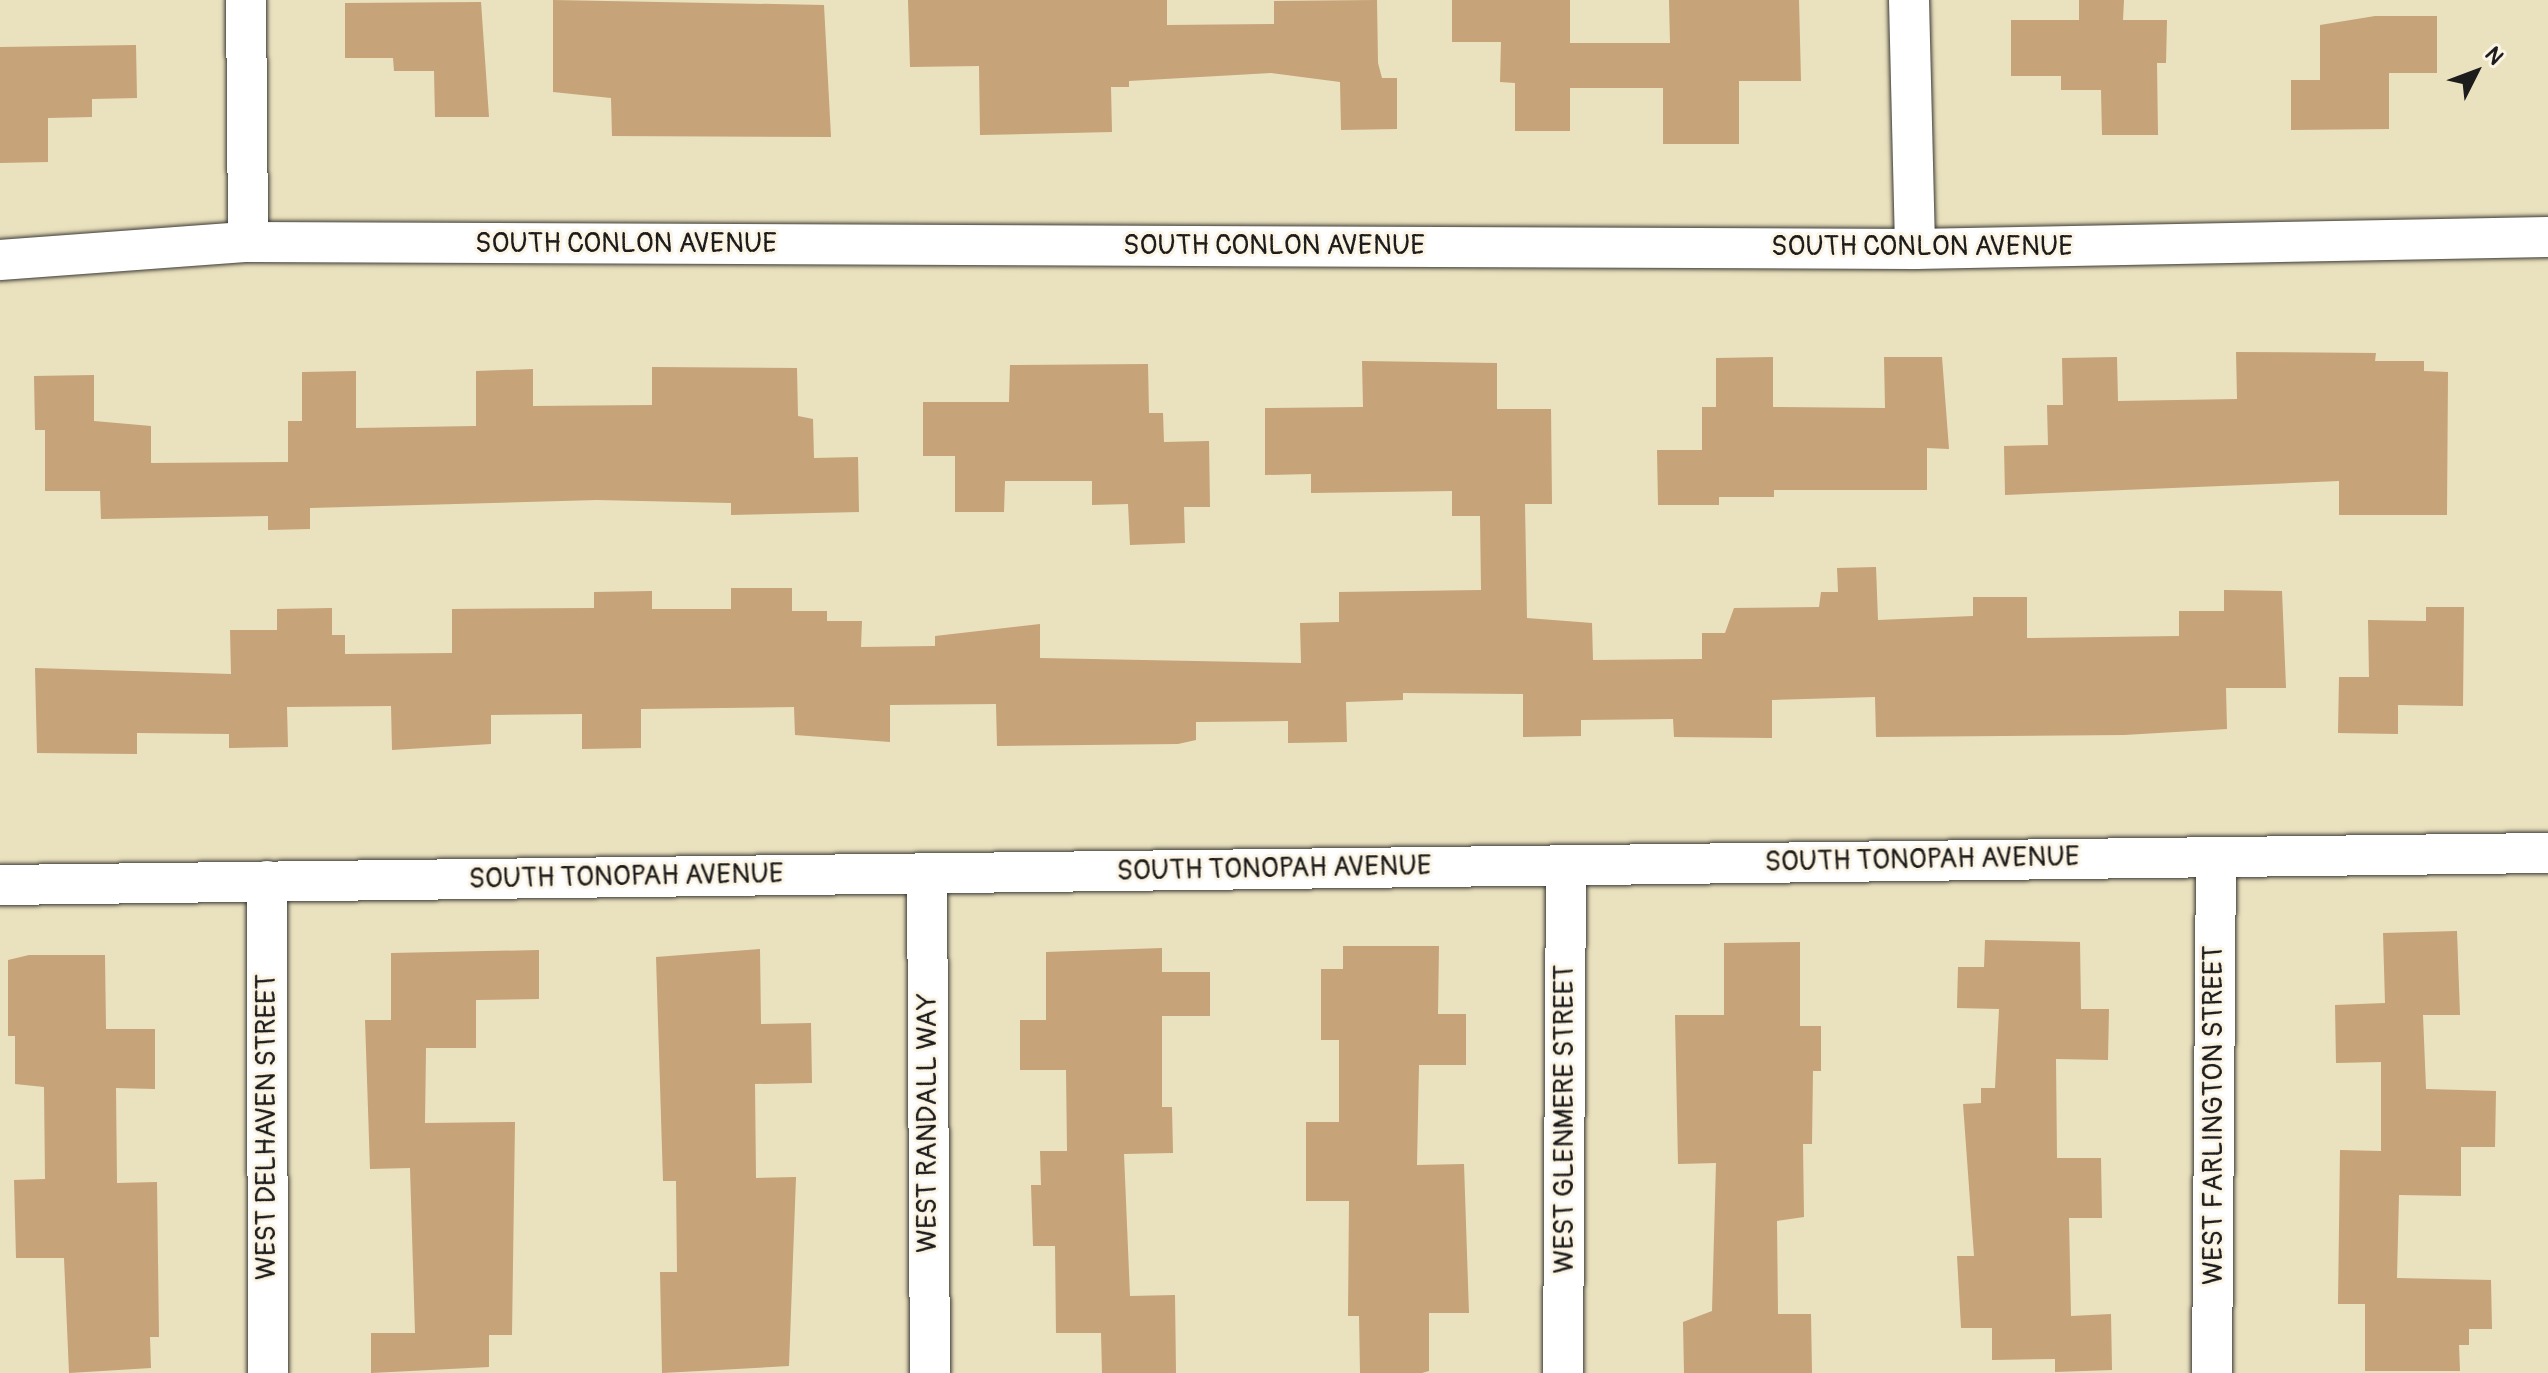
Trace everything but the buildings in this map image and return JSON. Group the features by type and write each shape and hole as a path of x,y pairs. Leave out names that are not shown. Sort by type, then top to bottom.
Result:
{"street":[{"path":"246,0 248,242"},
{"path":"1909,0 1915,249"},
{"name":"SOUTH CONLON AVENUE","path":"0,260 248,242 1915,249 2548,237"},
{"name":"SOUTH TONOPAH AVENUE","path":"0,885 2548,853"},
{"name":"WEST FARLINGTON STREET","path":"2212,1373 2216,857"},
{"name":"WEST GLENMERE STREET","path":"1563,1373 1566,865"},
{"name":"WEST RANDALL WAY","path":"927,873 930,1373"},
{"name":"WEST DELHAVEN STREET","path":"267,881 268,1373"}]}
